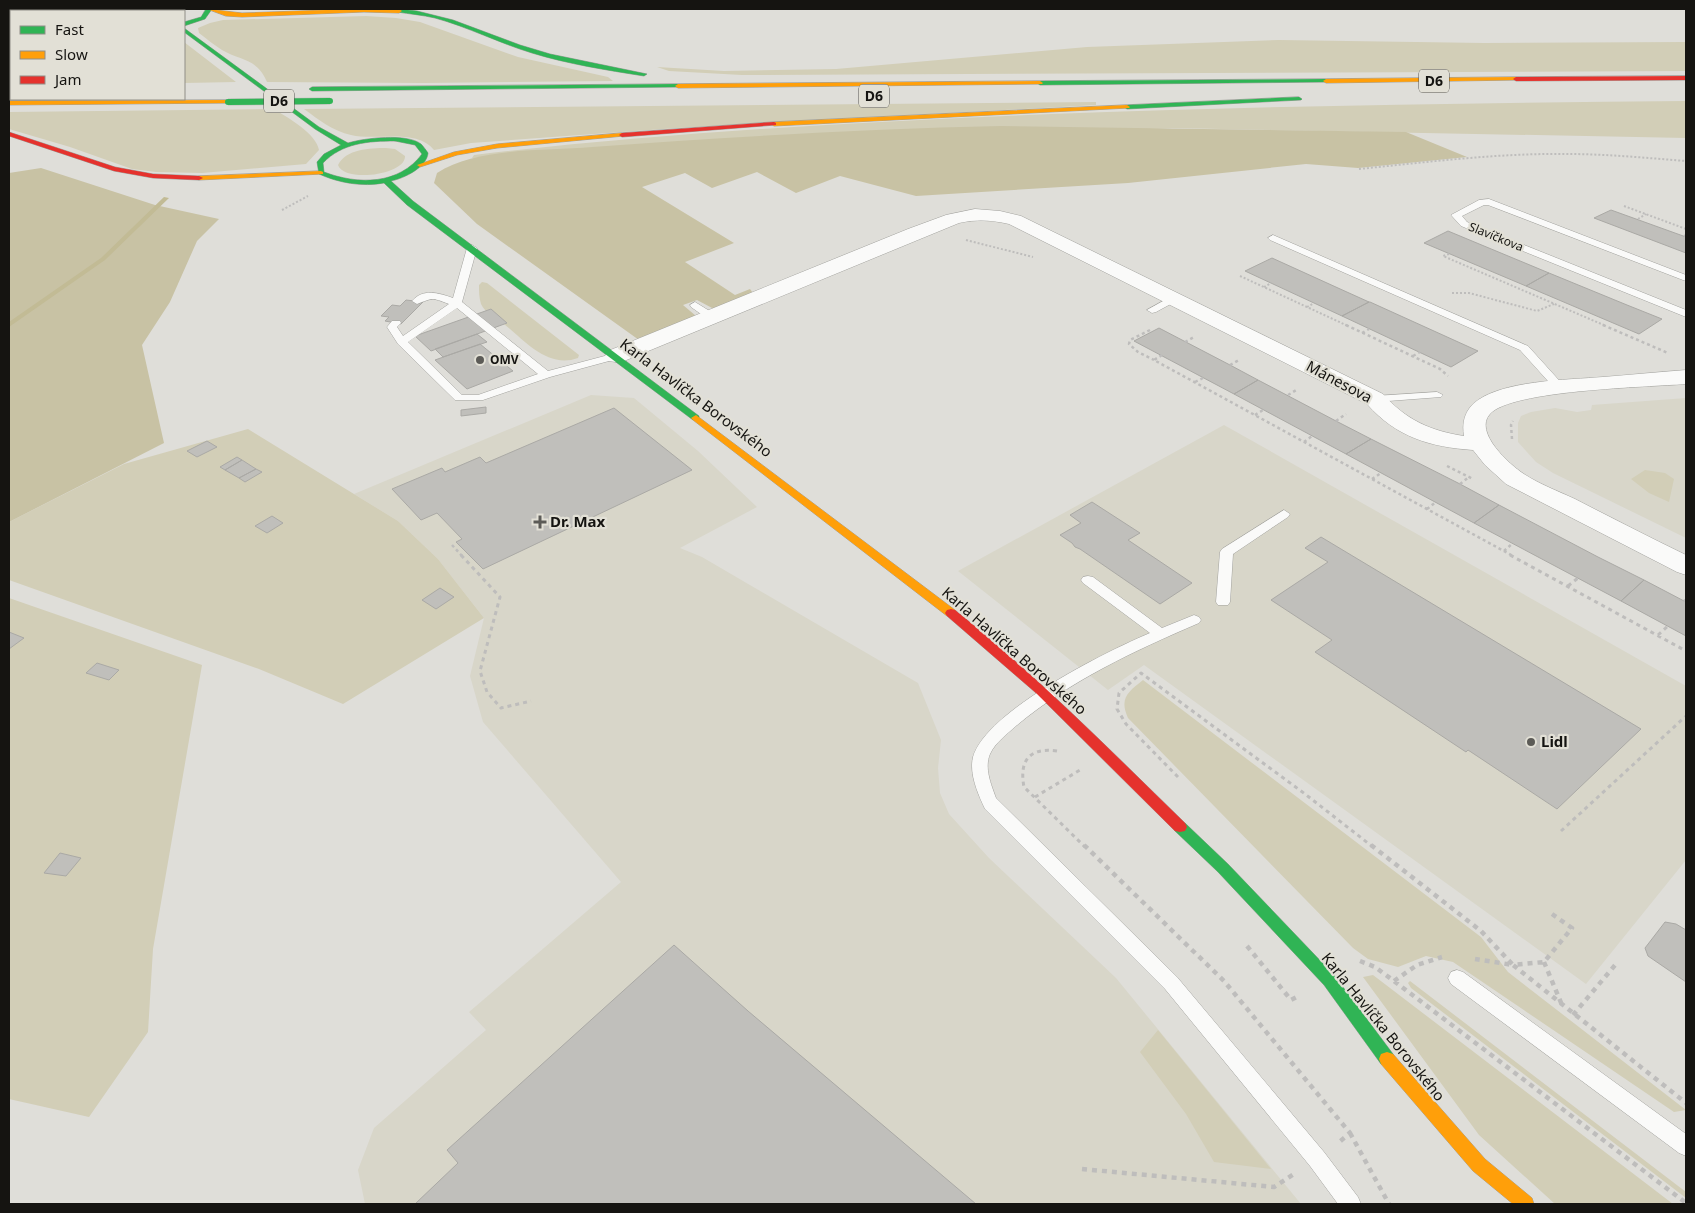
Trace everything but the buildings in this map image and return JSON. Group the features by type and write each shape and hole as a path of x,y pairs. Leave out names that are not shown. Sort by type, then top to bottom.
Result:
{"main road":[{"path":"185,24 202,18 208,14 209,9 226,14 242,15 364,10 412,12 452,21 534,52 585,64 649,74 790,85"},
{"path":"185,31 317,128 347,145"},
{"name":"D6","path":"185,91 1686,78"},
{"path":"420,165 425,160 426,154 418,145 387,139 347,145 322,158 318,168 321,173 330,179 364,183 385,180 405,174 420,165 456,153 497,146 725,126 1311,96 1149,94"},
{"name":"D6","path":"9,103 430,100"},
{"path":"450,100 470,100"},
{"path":"9,134 115,169 146,175 189,178 321,173"},
{"name":"Karla Havlíčka Borovského","path":"385,180 410,203 616,356 959,619 1045,695 1223,868 1329,980 1376,1047 1478,1165 1526,1204"}],"street":[{"name":"Mánesova","path":"616,356 926,229 971,214 1003,216 1015,220 1199,310 1375,399 1388,416 1423,435 1447,442 1480,444"},
{"path":"1686,377 1560,388 1511,395 1482,410 1476,417 1476,432 1480,444 1495,462 1514,479 1686,566"}],"lane":[{"name":"Slavíčkova","path":"1686,278 1489,202 1482,202 1456,215 1458,220 1464,224 1486,234 1686,314"},
{"path":"1273,238 1524,348 1560,388"},
{"path":"402,342 457,303 472,248"},
{"path":"417,301 423,296 430,296 457,303 546,375"},
{"path":"1152,310 1174,298"},
{"path":"695,305 712,316"},
{"path":"396,323 392,327 402,342 459,398 479,398 546,375 616,356"},
{"path":"1375,399 1437,395"},
{"path":"1223,602 1227,552 1284,514"},
{"path":"1088,580 1161,634"},
{"path":"1194,620 1120,652 1045,695 991,741 982,754 980,769 982,783 991,804 1171,983 1352,1204"},
{"path":"1457,978 1686,1146"}],"path":[{"path":"1359,169 1465,159 1550,154 1603,154 1686,160"},
{"path":"1624,206 1686,229"},
{"path":"1638,219 1646,214"},
{"path":"926,229 1041,259"},
{"path":"1449,254 1443,256 1669,354"},
{"path":"1491,276 1496,273"},
{"path":"1240,276 1440,369 1482,410 1513,419 1511,425 1514,442"},
{"path":"1264,287 1271,283"},
{"path":"1449,293 1469,294 1537,311 1555,304"},
{"path":"1548,301 1554,298"},
{"path":"1307,307 1314,303"},
{"path":"1600,323 1605,319"},
{"path":"1156,326 1130,340 1129,344 1138,352 1686,651"},
{"path":"1362,333 1369,328"},
{"path":"1187,333 1202,340"},
{"path":"1185,342 1194,337"},
{"path":"1413,356 1420,352"},
{"path":"1154,360 1162,355"},
{"path":"1231,356 1247,364"},
{"path":"1230,365 1239,360"},
{"path":"1195,382 1203,378"},
{"path":"1289,385 1306,394"},
{"path":"1254,415 1263,410"},
{"path":"1338,410 1354,418"},
{"path":"1336,420 1346,414"},
{"path":"1304,442 1312,436"},
{"path":"1444,464 1478,482"},
{"path":"1372,479 1381,473"},
{"path":"1460,484 1469,477"},
{"path":"1427,509 1436,502"},
{"path":"1504,551 1513,543"},
{"path":"452,546 500,597 480,671 487,692 501,708 531,701"},
{"path":"1568,586 1578,578"},
{"path":"1658,635 1668,626"},
{"path":"1181,780 1126,724 1117,709 1119,693 1141,673 1305,794 1482,931 1513,965 1573,1015 1686,1103"},
{"path":"1562,831 1686,716"},
{"path":"1066,753 1048,748 1038,750 1029,757 1023,764 1021,776 1024,787 1035,797 1084,768 1078,763"},
{"path":"1467,958 1513,965 1544,962 1572,928 1552,914"},
{"path":"1354,955 1361,962 1375,967 1394,981 1686,1203"},
{"path":"1394,981 1417,965 1449,955"},
{"path":"1544,962 1562,1006"},
{"path":"1573,1015 1616,964"},
{"path":"1350,1133 1380,1184 1389,1204"}],"shaded area":[{"path":"366,16 420,22 518,57 608,77 613,81 267,82 263,74 253,64 219,48 199,33 198,28 223,20"},
{"path":"1279,40 1484,43 1686,42 1686,71 742,75 669,71 657,67 724,71 836,69 1087,47"},
{"path":"185,43 236,82 185,83"},
{"path":"1686,101 1686,138 1172,128 472,158 474,155 546,147 690,134 980,117 1290,107"},
{"path":"1096,102 1096,105 677,128 471,143 434,150 427,143 407,137 361,136 344,133 326,125 304,109"},
{"path":"274,109 301,127 317,144 319,150 306,164 202,173 156,172 132,169 70,147 9,129 9,112"},
{"path":"1001,126 1406,132 1467,157 1358,168 1306,164 1128,183 916,196 840,176 796,193 757,172 712,188 685,173 642,187 734,243 685,262 735,295 750,289 753,293 714,309 697,300 683,305 696,316 639,340 477,224 434,183 437,173 453,165 491,154 796,134"},
{"path":"395,149 405,156 403,163 386,172 362,175 343,171 338,165 347,156 359,150"},
{"path":"41,168 155,205 219,219 197,241 170,302 142,345 164,443 9,522 9,173"},
{"path":"482,282 487,283 579,355 578,358 557,360 547,357 488,313 480,302 479,285"},
{"path":"591,395 634,398 698,451 757,507 680,548 702,557 918,683 941,740 938,768 940,793 949,814 989,858 1116,978 1301,1204 365,1204 358,1170 374,1128 486,1030 469,1012 621,882 483,722 470,676 484,618 438,559 398,521 354,494"},
{"path":"1686,398 1686,538 1553,473 1536,462 1518,442 1518,423 1521,416 1531,412 1555,408 1577,412 1591,410 1592,405"},
{"path":"1224,425 1686,686 1686,860 1586,984 1144,665 1108,690 958,571"},
{"path":"248,429 398,521 438,559 484,618 343,704 259,669 9,580 9,522 124,464"},
{"path":"1645,470 1665,473 1674,479 1669,502 1649,493 1631,479"},
{"path":"9,598 202,665 153,949 148,1032 89,1117 9,1099"},
{"path":"1143,680 1481,937 1508,972 1686,1110 1674,1112 1453,962 1426,956 1398,967 1368,959 1353,948 1128,718 1124,705 1126,696"},
{"path":"1373,975 1673,1204 1555,1204 1479,1135 1363,977"},
{"path":"1410,981 1686,1192 1686,1198 1411,988 1408,983"},
{"path":"1158,1030 1271,1169 1214,1162 1186,1114 1140,1052"}],"waterway":[{"path":"9,325 103,259 166,198"}],"traffic: fast":[{"path":"185,24 203,18 209,9"},
{"path":"399,11 434,16 451,21 518,47 548,56 644,74"},
{"path":"185,31 317,128 347,145"},
{"path":"1040,83 1326,81"},
{"path":"312,89 678,86"},
{"path":"1127,107 1299,99"},
{"path":"228,102 330,101"},
{"path":"395,139 417,144 426,154 418,165 393,179 363,183 334,178 321,173 319,163 335,150 364,141 395,139"},
{"path":"385,180 410,203 696,418"},
{"path":"1180,827 1223,868 1329,980 1387,1059"}],"traffic: slow":[{"path":"210,9 226,14 242,15 364,10 399,11"},
{"path":"1326,81 1516,79"},
{"path":"678,86 1040,83"},
{"path":"9,103 228,102"},
{"path":"774,124 1127,107"},
{"path":"420,165 456,153 497,146 622,135"},
{"path":"199,178 321,173"},
{"path":"696,418 951,613"},
{"path":"1387,1059 1479,1165 1526,1204"}],"traffic: jam":[{"path":"1516,79 1686,78"},
{"path":"622,135 774,124"},
{"path":"9,134 114,169 153,176 199,178"},
{"path":"951,613 1040,690 1180,827"}],"place":[{"name":"OMV","path":"480,360"},
{"name":"Dr. Max","path":"540,522"},
{"name":"Lidl","path":"1531,742"}]}
